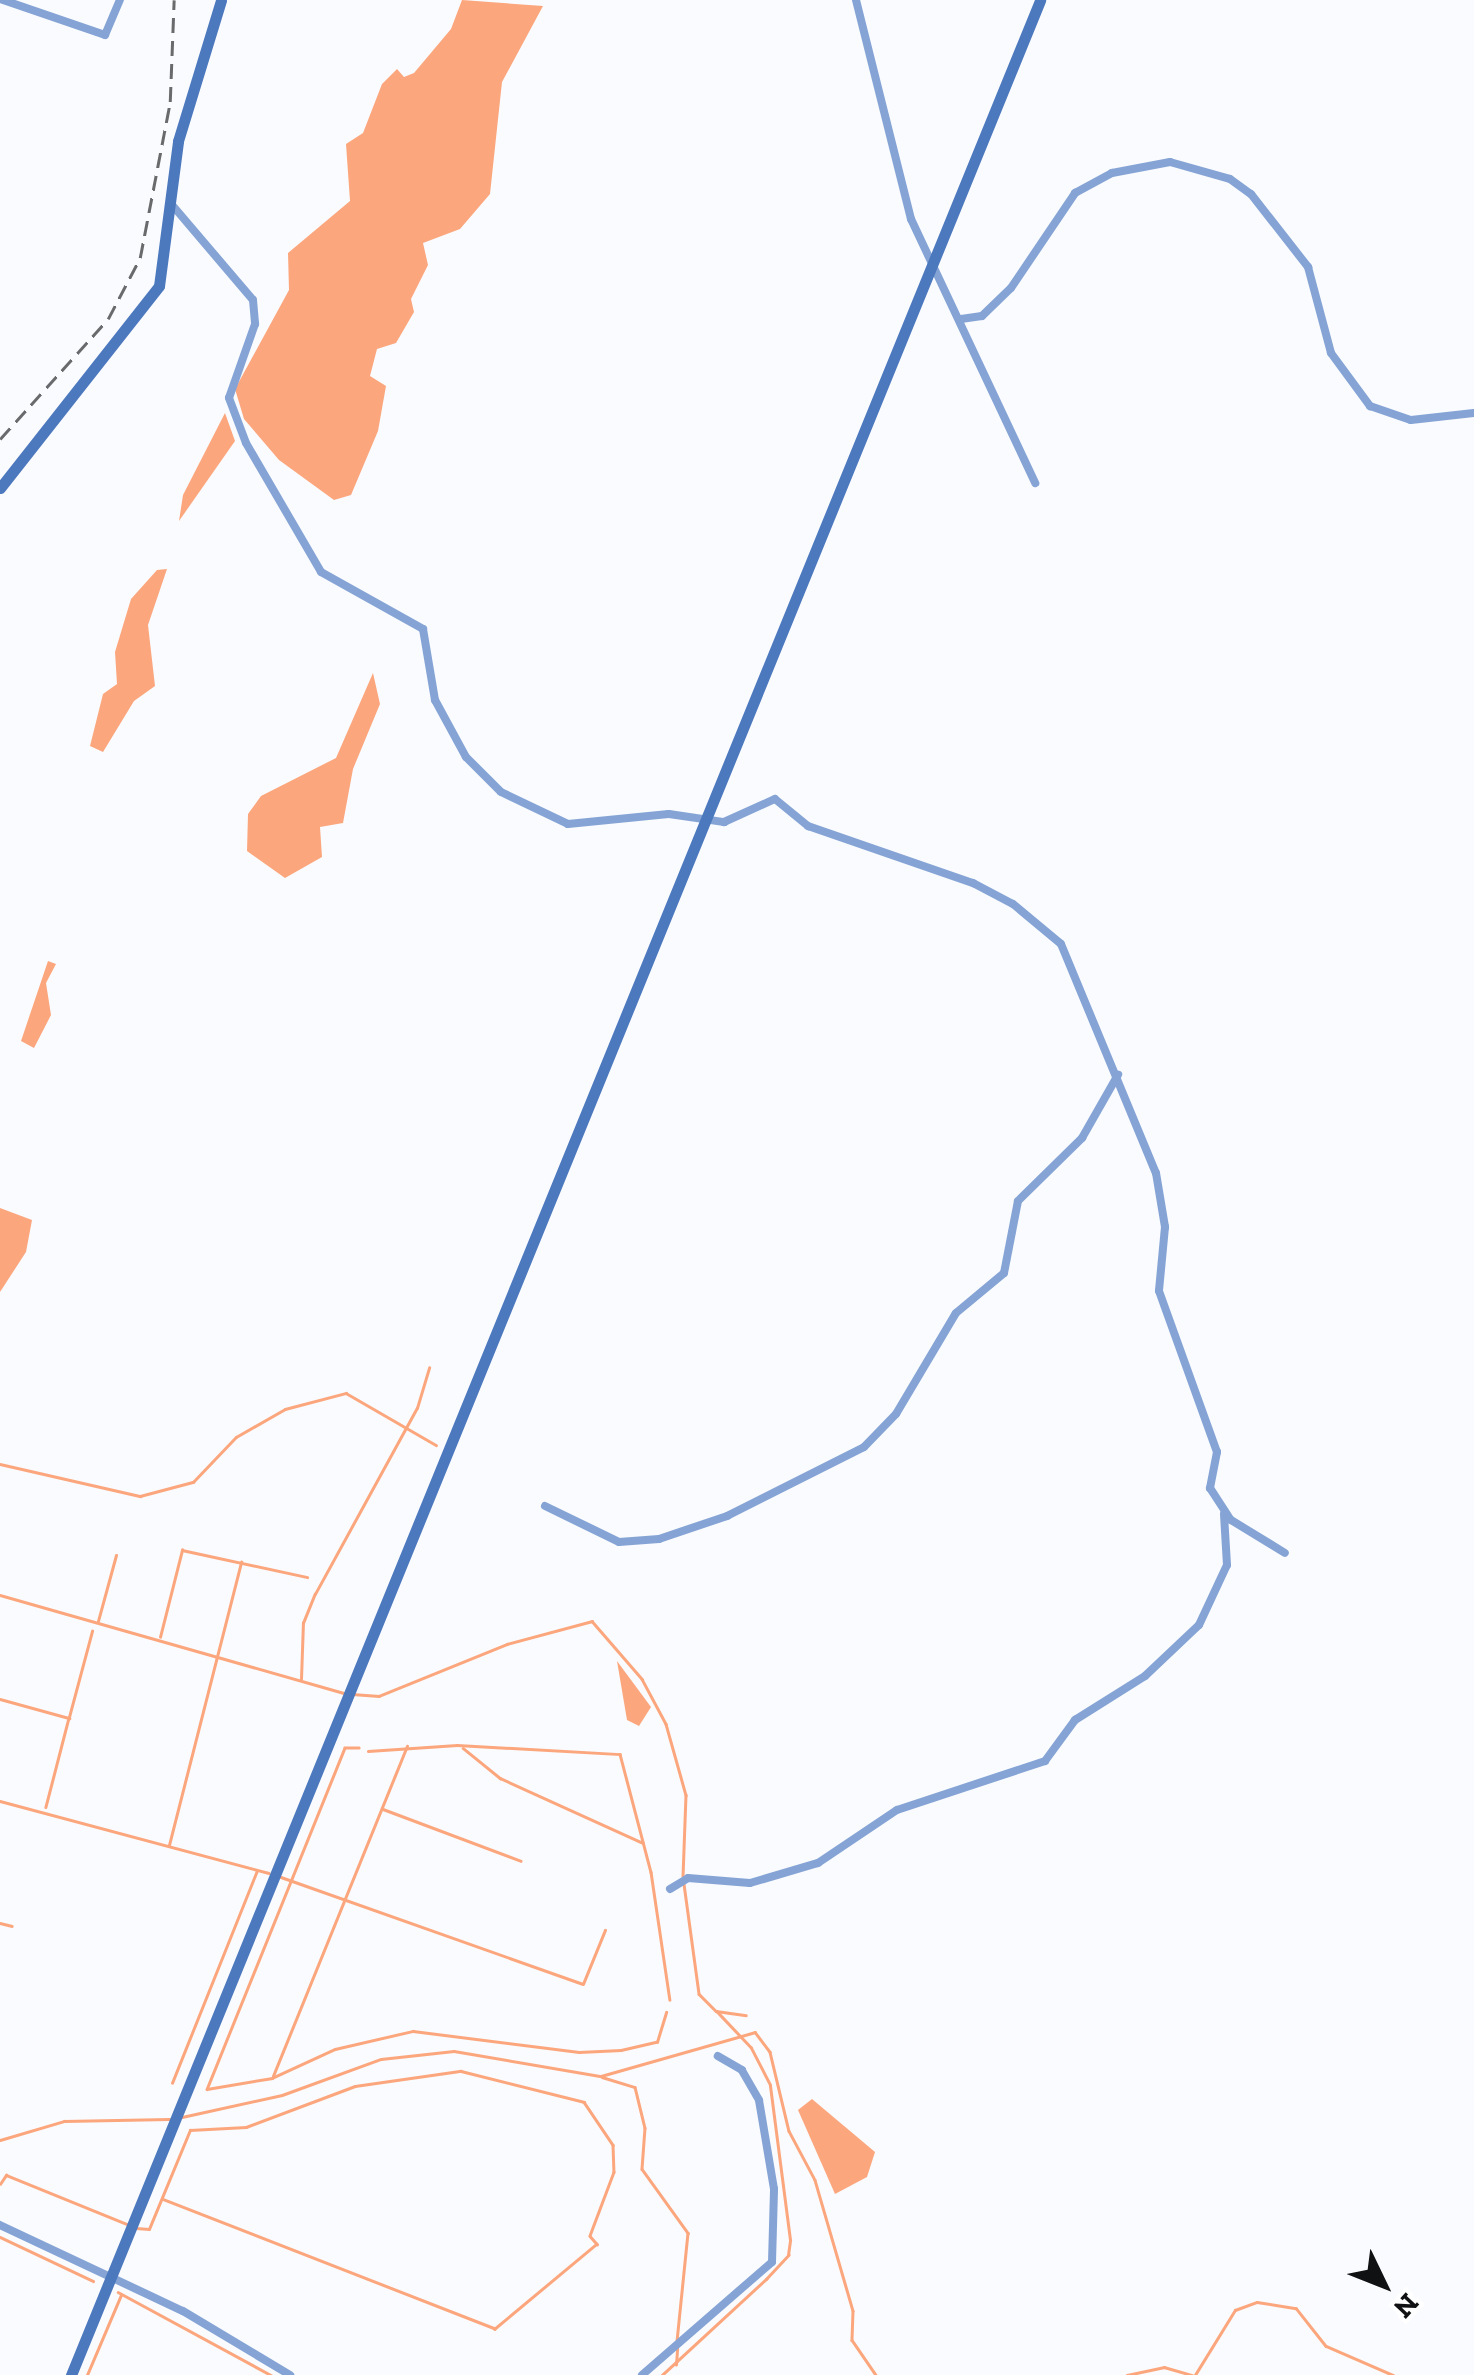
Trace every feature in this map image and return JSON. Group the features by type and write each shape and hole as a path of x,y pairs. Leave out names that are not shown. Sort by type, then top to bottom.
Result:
{"main road":[{"path":"0,488 150,306 174,206 184,115 220,0"},
{"path":"71,2375 707,822 929,263 1040,0"}],"street":[{"path":"2,3 105,35 120,0"},
{"path":"856,0 872,86 929,263 961,320 1035,483"},
{"path":"961,320 982,316 1011,288 1075,193 1112,173 1170,162 1230,179 1250,194 1308,267 1331,352 1370,406 1412,420 1474,413"},
{"path":"174,206 253,300 254,324 229,398 246,442 321,572 423,629 434,700 466,757 519,806 554,822 669,814 707,822 738,818 775,799 808,826 889,850 1014,904 1070,955 1156,1173 1165,1228 1159,1292 1217,1452 1210,1488 1222,1510 1227,1565 1199,1625 1145,1676 1075,1720 1045,1761 897,1810 818,1864 750,1883 688,1878 670,1889"},
{"path":"545,1506 619,1542 659,1539 727,1516 864,1447 896,1414 956,1313 1004,1273 1018,1200 1082,1138 1118,1076"},
{"path":"1222,1510 1285,1554"},
{"path":"642,2375 772,2262 774,2189 759,2100 742,2070 718,2056"},
{"path":"0,2224 111,2276 290,2375"}],"shaded area":[{"path":"462,0 543,6 502,82 490,194 460,229 423,243 428,265 411,299 414,312 396,343 377,349 370,376 386,386 378,431 351,495 334,500 279,460 244,419 235,389 289,290 288,253 350,201 346,144 363,133 382,84 397,69 404,77 414,73 451,29"},
{"path":"225,413 235,441 179,521 183,495"},
{"path":"167,569 148,625 155,686 134,701 103,752 90,746 103,694 117,684 115,652 131,599 157,570"},
{"path":"373,673 380,704 353,769 343,823 320,827 322,857 285,878 247,851 248,814 261,796 336,758"},
{"path":"48,961 56,964 46,983 51,1015 34,1048 21,1041"},
{"path":"0,1208 32,1220 26,1252 0,1292"},
{"path":"617,1661 651,1707 639,1726 627,1720"},
{"path":"812,2099 875,2152 867,2177 835,2194 798,2110"}],"waterway":[{"path":"301,1679 303,1623 417,1408 429,1368"},
{"path":"0,1464 140,1496 193,1482 236,1437 285,1409 346,1393 436,1445"},
{"path":"160,1637 182,1550 307,1577"},
{"path":"98,1621 116,1555"},
{"path":"169,1845 241,1562"},
{"path":"0,1595 344,1693"},
{"path":"352,1694 379,1696 507,1644 592,1621 642,1679 666,1724 686,1795 683,1876"},
{"path":"69,1717 92,1631"},
{"path":"0,1699 69,1718 46,1807"},
{"path":"368,1751 457,1745 620,1754 651,1872 670,2000"},
{"path":"273,2076 407,1746"},
{"path":"359,1748 345,1748 207,2089 272,2078 335,2049 413,2031 579,2052 621,2050 657,2042 666,2012"},
{"path":"463,1748 500,1778 643,1843"},
{"path":"0,1801 269,1873"},
{"path":"383,1809 521,1861"},
{"path":"172,2083 257,1871"},
{"path":"281,1877 583,1984 605,1930"},
{"path":"684,1884 699,1994 716,2011 746,2015"},
{"path":"0,1923 12,1926"},
{"path":"662,2375 788,2255 790,2240 770,2085 751,2048 717,2012"},
{"path":"182,2117 282,2095 381,2059 454,2051 601,2076 755,2032 770,2052 789,2131 815,2180 853,2311 852,2340 876,2375"},
{"path":"136,2228 149,2229 190,2130 246,2127 355,2086 461,2071 584,2102 613,2145 614,2172 590,2236 597,2244 495,2329 162,2199"},
{"path":"602,2077 635,2087 645,2128 642,2169 688,2233 677,2341"},
{"path":"0,2140 64,2121 169,2119"},
{"path":"0,2184 6,2175 129,2225"},
{"path":"0,2237 93,2281"},
{"path":"118,2292 271,2375"},
{"path":"87,2375 121,2295"},
{"path":"1195,2375 1235,2310 1257,2302 1296,2308 1326,2346 1393,2375"},
{"path":"676,2365 677,2349"},
{"path":"1127,2375 1164,2367 1192,2375"}],"railway":[{"path":"0,439 108,319 140,258 170,102 174,0"}]}
